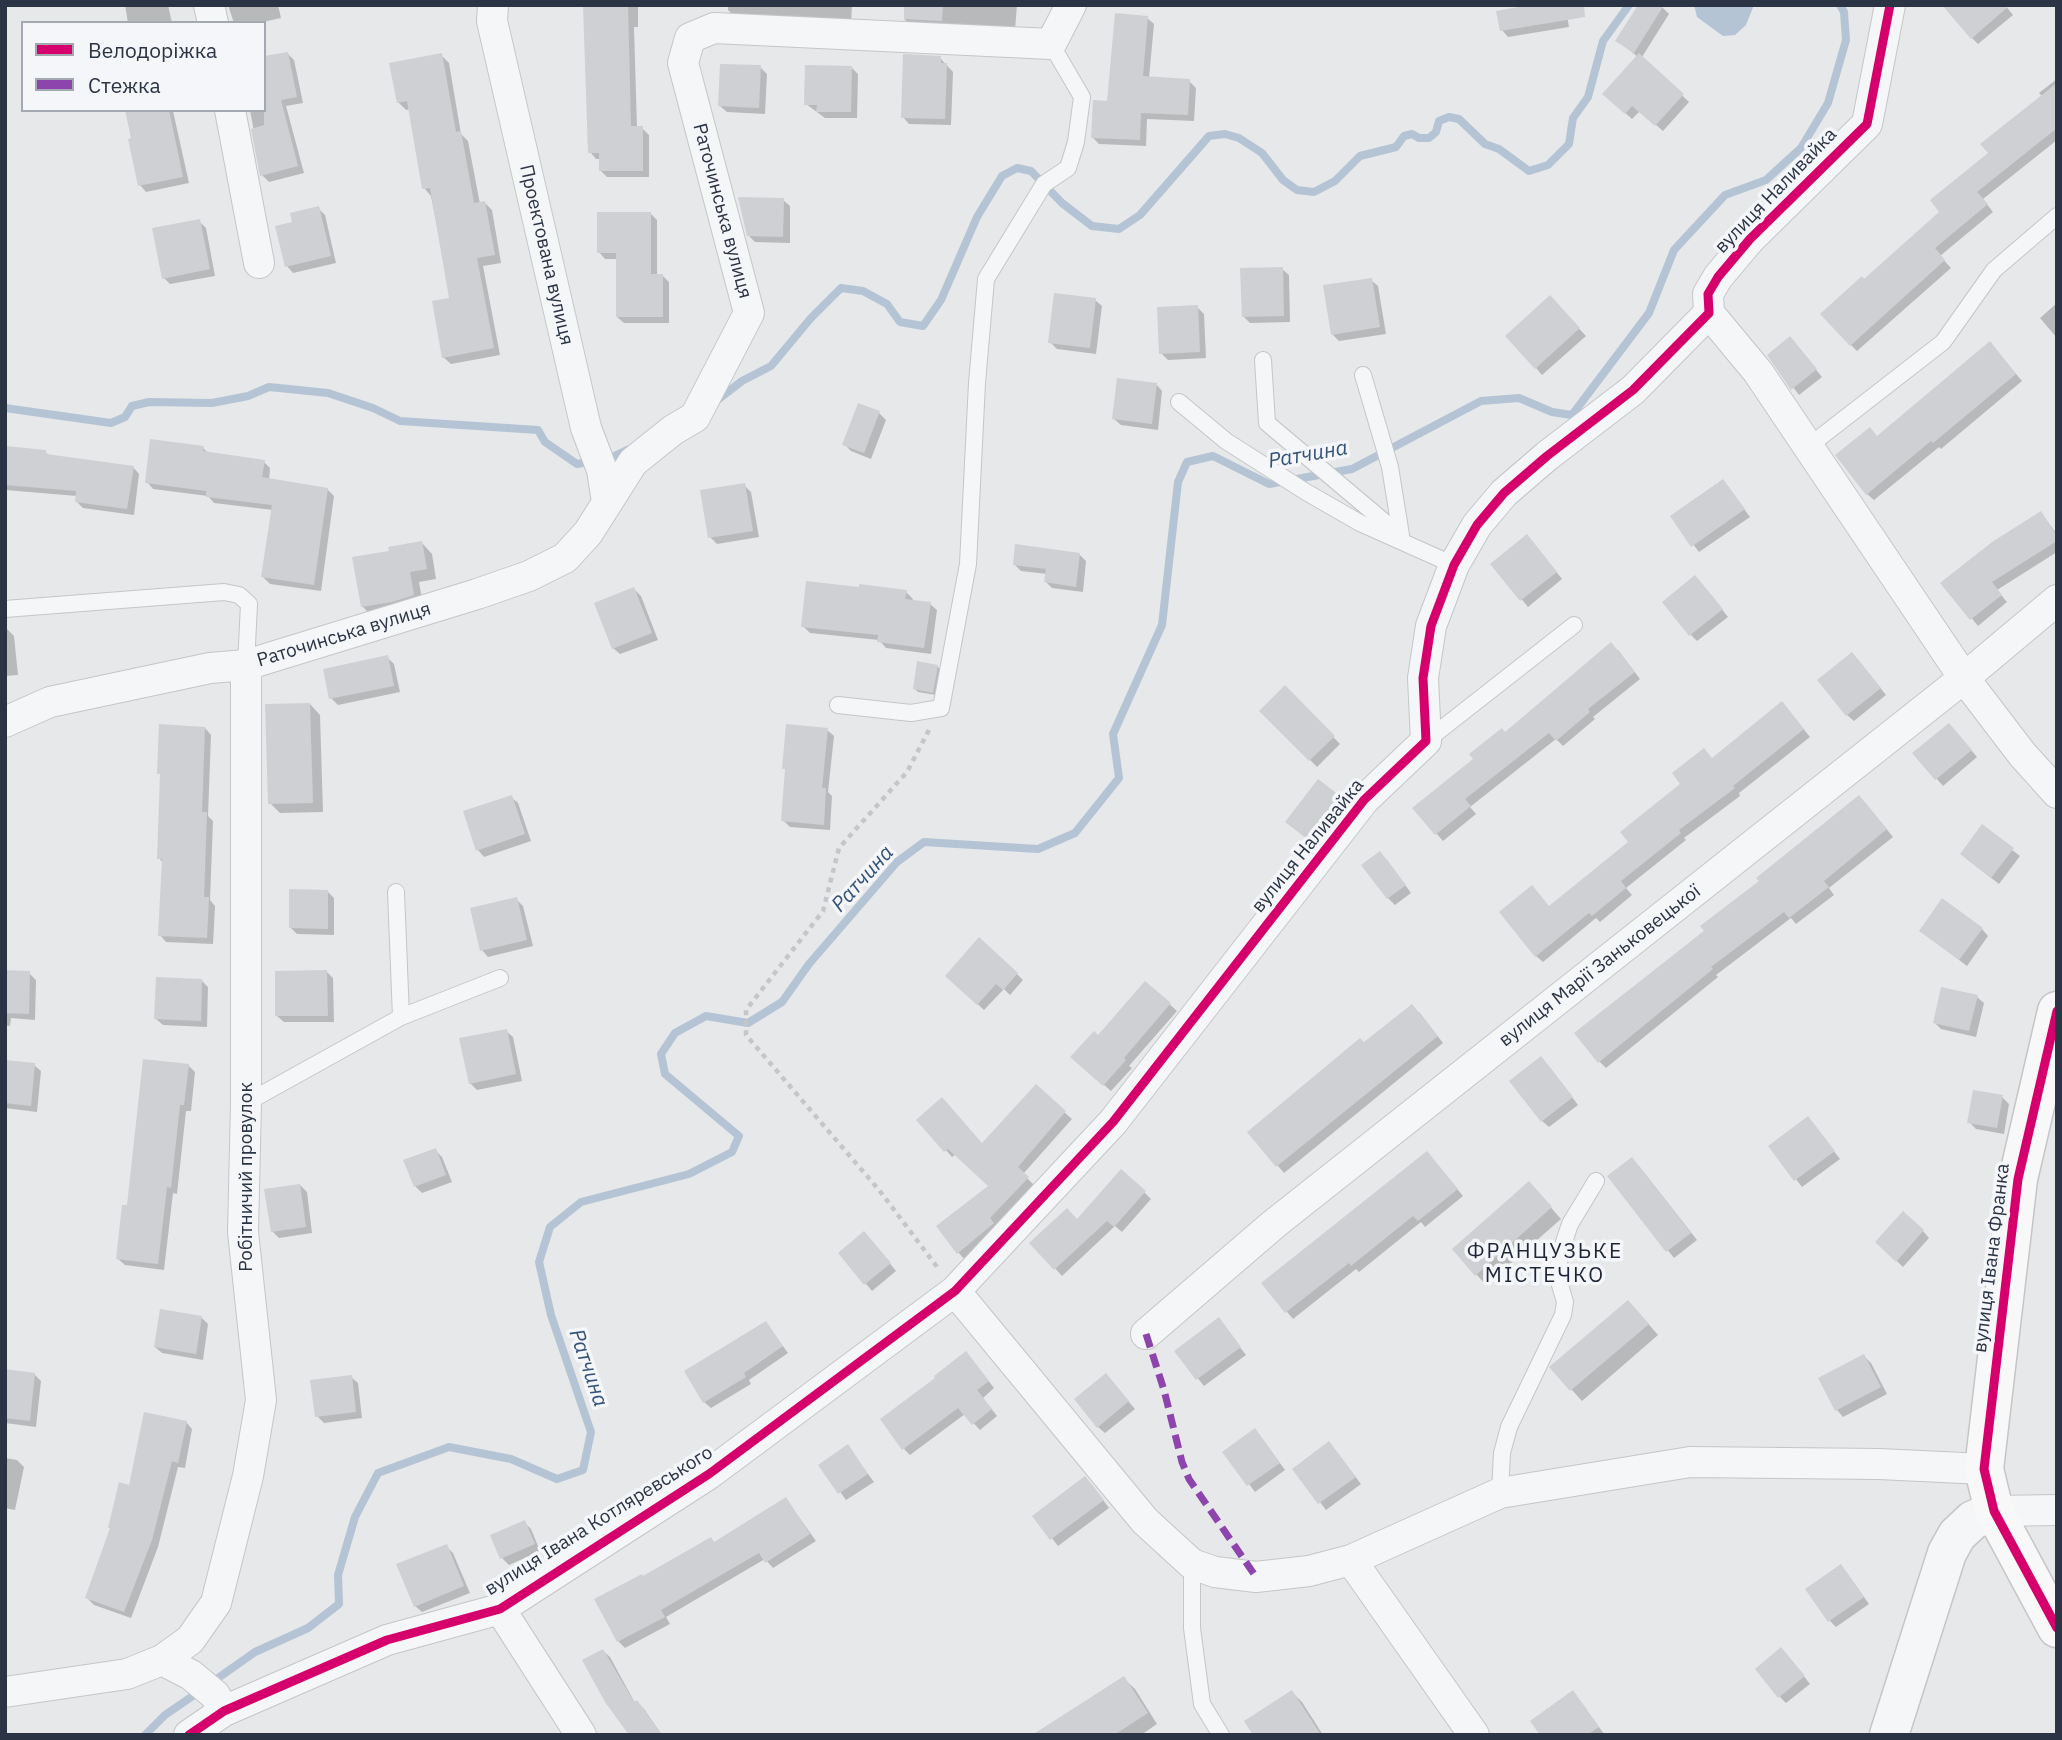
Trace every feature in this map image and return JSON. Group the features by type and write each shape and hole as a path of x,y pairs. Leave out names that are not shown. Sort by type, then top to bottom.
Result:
{"main road":[{"name":"вулиця Івана Франка","path":"2057,1011 2018,1179 1984,1469 1994,1511 2057,1628"}],"street":[{"name":"Проектована вулиця","path":"493,5 492,21 586,428 602,470 607,502"},
{"path":"1051,44 1071,5"},
{"name":"вулиця Наливайка","path":"1709,313 1708,294 1718,277 1750,239 1867,124 1890,5"},
{"name":"Раточинська вулиця","path":"5,722 50,702 210,668 246,665 477,594 529,576 565,558 588,533 633,462 673,430 695,417 749,313 683,63 690,38 714,28 1051,44"},
{"path":"230,112 260,263"},
{"path":"1426,741 1423,678 1431,626 1454,565 1476,525 1504,493 1546,456 1633,390 1709,313 1758,372 1964,678 2022,754 2057,793"},
{"name":"вулиця Марії Заньковецької","path":"1146,1334 1274,1224 1964,678 2057,600"},
{"name":"Робітничий провулок","path":"5,1692 127,1674 162,1660 190,1640 216,1603 248,1476 261,1400 243,1231 246,1103 246,665"},
{"name":"вулиця Наливайка","path":"955,1291 1113,1122 1364,800 1426,741"},
{"path":"955,1291 1145,1521 1192,1564 1215,1572 1256,1577 1309,1571 1351,1560 1500,1493 1690,1462 1879,1464 1984,1469"},
{"name":"вулиця Івана Котляревського","path":"189,1735 220,1703 387,1640 500,1609 709,1474 955,1291"},
{"path":"1889,1735 1947,1553 1956,1535 1973,1520 1994,1511 2057,1510"},
{"path":"1351,1560 1474,1735"},
{"path":"500,1609 580,1735"},
{"path":"162,1660 191,1675 220,1703"}],"lane":[{"path":"838,705 911,713 941,708 968,564 977,383 986,279 1044,184 1068,168 1076,142 1082,97 1051,44"},
{"path":"1809,446 1943,342 1994,270 2057,216"},
{"path":"1263,360 1267,423 1416,548"},
{"path":"1363,375 1390,467 1401,535"},
{"path":"1180,402 1226,441 1306,492 1360,523 1454,565"},
{"name":"Раточинська вулиця","path":"5,609 224,592 240,595 249,604 246,665"},
{"path":"1426,741 1574,625"},
{"path":"396,892 401,1017"},
{"path":"246,1103 401,1017 500,978"},
{"path":"1500,1493 1502,1453 1509,1427 1563,1315 1565,1302 1557,1275 1561,1251 1573,1217 1596,1181"},
{"path":"1192,1564 1192,1628 1202,1704 1221,1735"}],"path":[{"path":"941,708 907,772 839,848 823,911 746,1010 746,1035 879,1190 955,1291"}],"water":[{"path":"1694,5 1754,5 1746,25 1735,35 1723,36 1697,17"}],"building":[{"path":"583,5 628,5 631,126 643,126 643,171 599,171 599,153 588,153"},
{"path":"904,5 943,5 942,21 904,19"},
{"path":"1529,5 1584,5 1585,17 1500,31 1496,11"},
{"path":"1638,5 1664,5 1634,53 1615,41"},
{"path":"1942,5 2010,5 1971,39"},
{"path":"1115,13 1148,16 1143,76 1190,79 1188,115 1141,113 1140,140 1091,138 1093,100 1107,101"},
{"path":"288,52 297,97 281,100 298,166 260,176 251,129 264,125 266,56"},
{"path":"442,53 456,132 461,131 474,203 485,201 495,255 477,258 494,348 442,358 432,301 449,298 430,188 422,189 407,101 397,103 389,63"},
{"path":"1639,53 1684,94 1655,126 1632,106 1625,114 1602,94"},
{"path":"903,54 941,56 941,63 947,63 945,119 901,118"},
{"path":"720,64 761,65 759,108 718,106"},
{"path":"805,65 852,66 851,112 816,112 817,105 804,105"},
{"path":"2057,83 2057,128 1977,192 1988,204 1935,248 1945,260 1850,346 1820,314 1939,212 1930,200 1988,153 1980,144"},
{"path":"125,112 169,112 183,177 138,186 128,139 131,138"},
{"path":"738,197 784,198 783,237 747,236"},
{"path":"319,206 331,256 285,267 275,226 292,222 290,213"},
{"path":"597,212 651,212 651,274 663,274 663,317 616,317 616,253 597,253"},
{"path":"200,219 210,269 162,279 152,228"},
{"path":"1283,267 1284,316 1242,317 1240,268"},
{"path":"1372,278 1380,327 1331,335 1323,285"},
{"path":"1054,293 1096,298 1090,348 1048,343"},
{"path":"1550,295 1580,328 1535,369 1505,336"},
{"path":"1198,305 1200,352 1159,354 1157,307"},
{"path":"1790,336 1817,369 1791,390 1767,355"},
{"path":"1990,341 2016,374 1866,495 1835,455 1870,427 1877,436"},
{"path":"1117,378 1157,383 1152,424 1112,419"},
{"path":"858,403 880,411 864,453 842,445"},
{"path":"150,439 204,446 203,451 265,460 262,477 328,488 314,585 261,577 272,505 206,497 206,491 145,483"},
{"path":"5,446 46,450 46,454 134,466 127,509 75,502 76,491 5,485"},
{"path":"1723,479 1745,509 1691,547 1670,516"},
{"path":"745,483 753,531 708,538 700,490"},
{"path":"2041,511 2057,536 2057,541 1992,582 2002,595 1970,620 1940,583 1992,542"},
{"path":"1527,534 1557,572 1520,601 1490,564"},
{"path":"422,541 427,569 410,572 414,595 361,607 352,557 389,551 388,547"},
{"path":"1015,544 1080,553 1076,587 1044,582 1046,569 1013,565"},
{"path":"1695,575 1723,609 1689,636 1662,602"},
{"path":"806,581 907,590 905,599 931,602 924,648 877,642 878,635 801,627"},
{"path":"634,587 652,633 612,649 594,603"},
{"path":"1611,642 1635,672 1588,709 1590,712 1556,741 1549,733 1465,799 1471,806 1435,835 1412,808 1473,759 1469,754 1502,728 1505,732"},
{"path":"1852,652 1881,688 1846,716 1817,680"},
{"path":"388,655 394,686 329,699 323,669"},
{"path":"917,661 938,665 933,693 913,689"},
{"path":"1285,685 1335,736 1309,761 1259,711"},
{"path":"1782,701 1804,729 1733,786 1735,788 1679,830 1681,833 1621,881 1626,888 1592,916 1589,913 1535,957 1499,912 1532,885 1549,906 1628,842 1620,832 1680,784 1672,773 1704,748 1712,758"},
{"path":"310,703 313,803 268,804 265,704"},
{"path":"1949,723 1972,750 1935,780 1912,753"},
{"path":"159,724 205,727 202,812 207,812 204,897 209,897 207,938 158,936 162,859 157,859"},
{"path":"786,724 828,728 822,788 826,788 824,825 781,821"},
{"path":"1318,779 1343,798 1310,841 1285,822"},
{"path":"512,795 525,834 476,851 463,811"},
{"path":"1859,795 1887,829 1824,881 1829,887 1789,918 1784,912 1711,967 1713,969 1598,1063 1574,1033 1704,931 1700,926 1759,881 1756,878"},
{"path":"1982,824 2014,848 1991,878 1960,854"},
{"path":"1380,851 1406,885 1387,899 1361,865"},
{"path":"289,889 328,890 328,929 289,928"},
{"path":"517,897 527,940 480,951 470,908"},
{"path":"1942,898 1983,928 1959,960 1919,931"},
{"path":"979,937 1018,973 1003,990 996,984 977,1005 945,976"},
{"path":"5,970 30,971 29,1014 5,1013"},
{"path":"327,970 328,1016 275,1016 275,971"},
{"path":"156,977 202,979 201,1021 154,1019"},
{"path":"1145,981 1171,1003 1103,1086 1070,1057 1094,1031 1098,1035"},
{"path":"1941,987 1978,995 1969,1031 1933,1023"},
{"path":"1412,1004 1438,1036 1276,1167 1247,1132 1360,1038 1364,1042"},
{"path":"507,1029 516,1074 469,1084 459,1038"},
{"path":"1541,1056 1573,1097 1541,1122 1509,1081"},
{"path":"143,1059 189,1064 184,1105 180,1105 171,1188 167,1187 158,1264 116,1259 122,1205 127,1205"},
{"path":"5,1060 35,1063 31,1106 5,1103"},
{"path":"1036,1084 1066,1111 1018,1167 1029,1177 990,1218 994,1223 957,1254 936,1226 988,1186 948,1149 944,1152 916,1120 942,1097 982,1143"},
{"path":"1973,1090 2003,1095 1997,1128 1967,1123"},
{"path":"1808,1116 1835,1151 1794,1181 1768,1146"},
{"path":"436,1148 446,1175 414,1187 403,1160"},
{"path":"1427,1151 1458,1189 1418,1221 1413,1216 1351,1266 1349,1263 1285,1313 1261,1283"},
{"path":"1632,1157 1691,1233 1666,1252 1607,1176"},
{"path":"1121,1169 1146,1191 1114,1227 1107,1221 1054,1270 1029,1243 1067,1208 1077,1219"},
{"path":"1529,1181 1552,1207 1475,1276 1452,1249"},
{"path":"300,1184 306,1227 271,1232 264,1189"},
{"path":"1903,1211 1924,1230 1896,1262 1875,1242"},
{"path":"864,1231 891,1263 864,1285 838,1253"},
{"path":"1628,1300 1649,1324 1570,1391 1549,1367"},
{"path":"160,1309 202,1316 196,1354 154,1347"},
{"path":"1219,1317 1241,1347 1196,1380 1174,1351"},
{"path":"766,1321 783,1346 744,1373 746,1377 703,1403 684,1371"},
{"path":"966,1351 989,1381 977,1390 992,1409 972,1425 958,1408 902,1450 880,1419"},
{"path":"1864,1354 1881,1387 1835,1411 1818,1378"},
{"path":"5,1369 35,1373 30,1421 5,1418"},
{"path":"1106,1373 1129,1401 1097,1428 1074,1399"},
{"path":"352,1375 356,1412 315,1417 310,1380"},
{"path":"144,1412 187,1421 178,1463 172,1461 152,1540 124,1612 85,1598 110,1528 119,1482 129,1485"},
{"path":"1255,1428 1280,1463 1247,1486 1222,1452"},
{"path":"1329,1441 1356,1477 1318,1504 1292,1469"},
{"path":"848,1444 868,1474 838,1494 818,1465"},
{"path":"1085,1476 1104,1500 1050,1540 1032,1516"},
{"path":"786,1497 810,1534 765,1563 759,1553 661,1610 665,1617 617,1642 594,1599 642,1574 643,1576 711,1537 714,1542"},
{"path":"525,1520 535,1544 500,1559 490,1535"},
{"path":"447,1544 464,1586 414,1607 396,1564"},
{"path":"1841,1564 1864,1597 1828,1622 1805,1589"},
{"path":"1781,1647 1805,1676 1778,1698 1755,1669"},
{"path":"603,1649 634,1702 637,1700 662,1735 629,1735 605,1702 582,1660"},
{"path":"1124,1676 1148,1713 1114,1735 1032,1735"},
{"path":"1292,1690 1321,1735 1253,1735 1244,1721"},
{"path":"1573,1690 1599,1727 1587,1735 1540,1735 1530,1721"}],"waterway":[{"path":"716,401 742,381 771,366 811,318 841,288 863,291 887,304 900,322 923,326 941,300 977,217 1002,176 1017,168 1031,171 1062,203 1092,226 1119,229 1140,215 1209,136 1225,134 1239,138 1262,153 1283,180 1297,190 1314,192 1335,181 1360,156 1396,147 1404,136 1412,134 1419,138 1429,138 1436,132 1439,121 1449,117 1459,119 1485,144 1499,149 1529,171 1548,165 1569,144 1573,118 1588,97 1603,41 1629,5"},
{"name":"Ратчина","path":"211,1683 255,1652 308,1628 339,1604 338,1575 355,1517 378,1473 449,1447 511,1459 557,1479 583,1470 591,1432 551,1315 539,1262 550,1227 581,1202 689,1174 732,1152 739,1136 665,1074 661,1054 675,1033 706,1016 748,1023 782,1002 809,964 897,862 924,842 1038,849 1075,833 1119,778 1113,734 1162,625 1178,482 1187,462 1213,456 1269,484 1352,469 1481,401 1519,398 1552,412 1572,415 1649,313 1674,250 1725,195 1766,180 1801,148 1828,103 1846,40 1844,12 1840,5"},
{"path":"5,408 111,423 125,417 132,406 149,402 212,403 248,396 269,387 328,393 373,408 400,421 538,430 545,442 577,464 608,459 629,449"},
{"name":"Ратчина","path":"145,1735 165,1715 200,1691"}],"marked path":[{"path":"1146,1334 1189,1479 1256,1577"}],"cycle path":[{"path":"189,1735 224,1711 387,1640 500,1609 709,1474 955,1291 1113,1122 1364,800 1426,741 1423,678 1431,626 1454,565 1477,525 1504,493 1633,390 1709,313 1708,294 1718,277 1750,239 1867,124 1890,5"},
{"path":"2057,1011 2018,1179 1984,1469 1994,1511 2057,1628"}],"district":[{"name":"ФРАНЦУЗЬКЕ МІСТЕЧКО","path":"1545,1264"}]}
